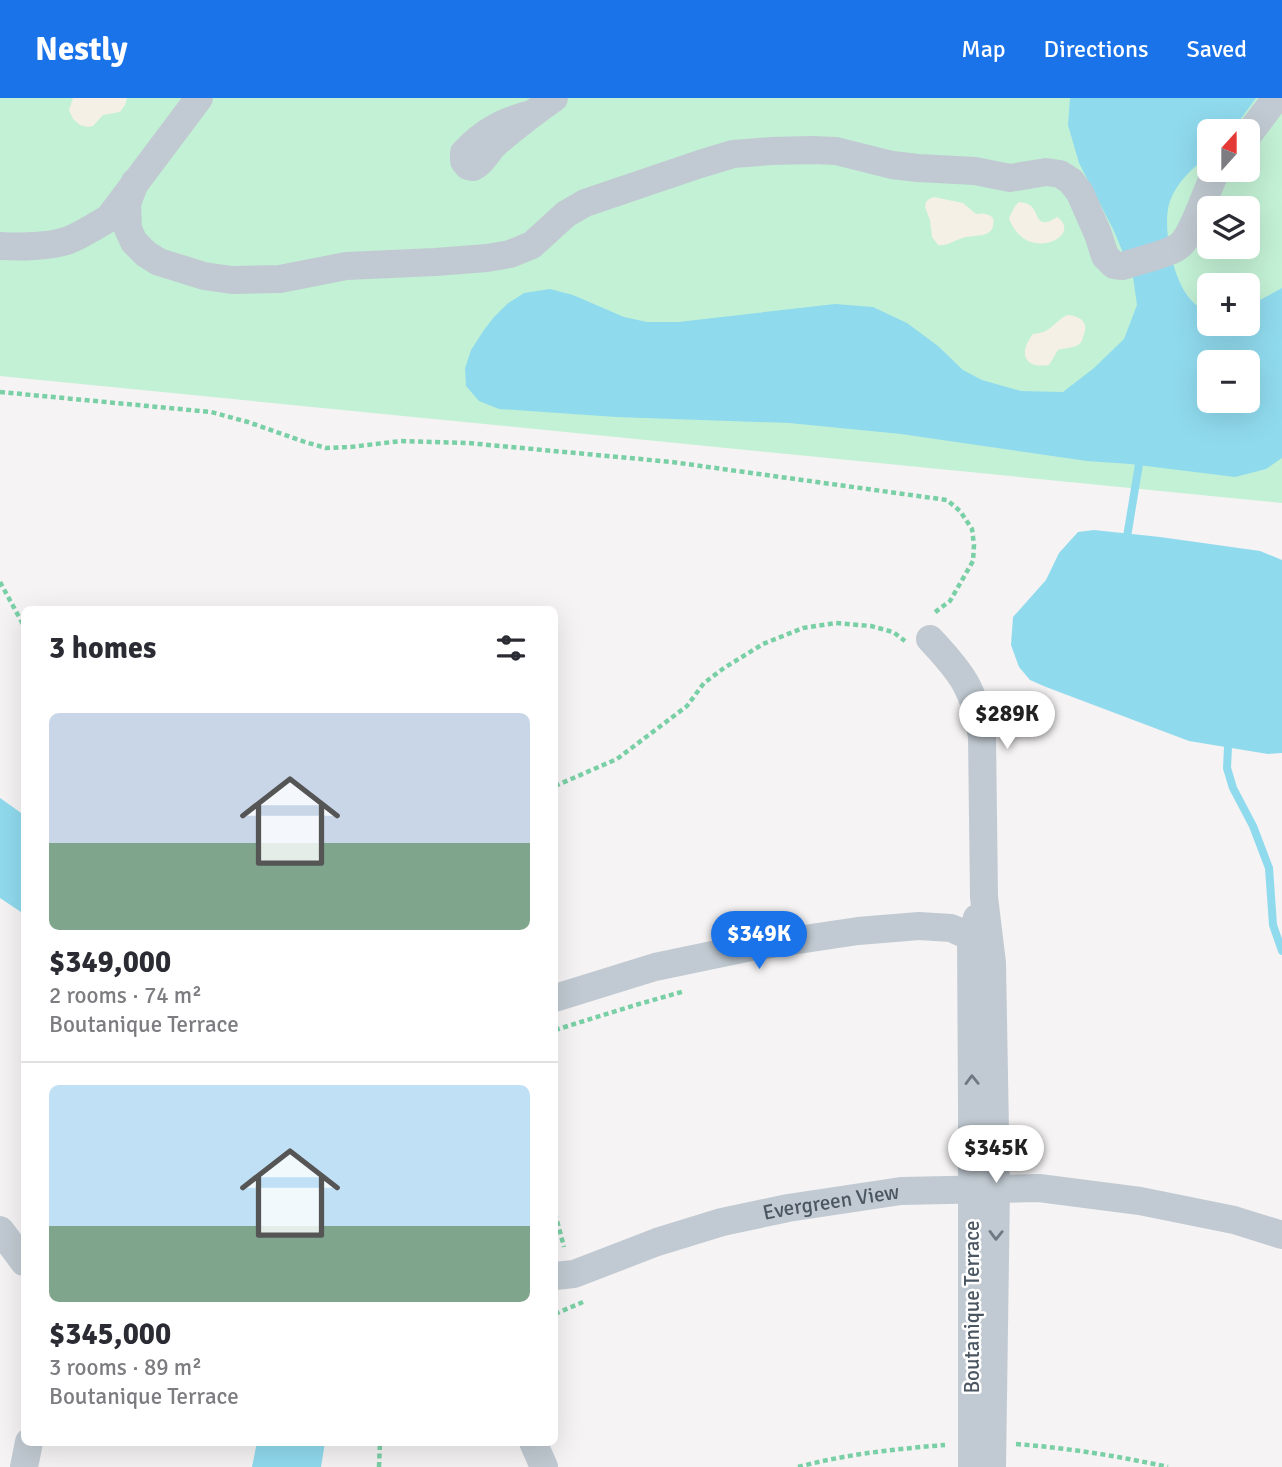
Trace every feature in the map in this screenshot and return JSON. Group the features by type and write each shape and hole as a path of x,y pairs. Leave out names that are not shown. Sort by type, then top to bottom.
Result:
{"street":[{"path":"0,246 65,241 109,218 199,98"},
{"path":"531,114 554,98"},
{"path":"1260,119 1276,98"},
{"path":"135,182 127,204 128,229 134,242 152,258 180,270 232,280 286,277 324,269 372,264 435,262 510,254 532,245 566,214 584,203 733,154 836,151 892,165 975,171 1010,178 1046,172 1060,174 1071,181 1080,193 1105,256 1114,265 1123,265 1184,243 1212,182"},
{"name":"Boutanique Terrace","path":"923,633 956,668 972,696 982,737 984,897 992,963 972,1467"},
{"name":"Boutanique Terrace","path":"984,897 971,937 984,1189 992,1467"},
{"path":"558,997 655,967 751,947 858,931 929,926 951,928 971,937 992,963"},
{"name":"Evergreen View","path":"558,1276 574,1274 657,1242 722,1222 788,1208 901,1191 1039,1188 1140,1201 1234,1220 1282,1235"},
{"path":"0,1230 21,1258"},
{"path":"24,1467 28,1446"},
{"path":"535,1446 544,1467"}],"path":[{"path":"0,392 211,412 326,448 401,442 468,443 672,462 947,500 960,511 972,529 972,561 950,601 937,609 923,633 836,624 803,628 763,644 704,683 687,706 617,759 558,785"},
{"path":"0,582 21,620"},
{"path":"558,1029 696,988"},
{"path":"558,1225 564,1248 573,1254"},
{"path":"558,1313 585,1301"},
{"path":"798,1467 878,1451 954,1444"},
{"path":"1009,1444 1064,1448 1168,1467"},
{"path":"379,1467 380,1446"}],"green space":[{"path":"0,98 1282,98 1282,503 0,376"}],"sand":[{"path":"73,98 127,98 120,112 103,115 93,126 88,127 73,119 69,110"},
{"path":"934,197 963,203 976,214 989,215 993,218 991,230 982,235 938,245 932,237 925,207 926,202"},
{"path":"1019,202 1031,206 1042,222 1049,222 1057,217 1064,224 1064,232 1050,242 1027,240 1017,232 1009,218"},
{"path":"1067,315 1080,318 1084,324 1085,332 1081,343 1058,350 1049,365 1034,365 1029,362 1025,353 1033,334 1048,329"}],"water":[{"path":"1070,98 1256,98 1241,119 1197,119 1197,165 1181,181 1170,201 1167,229 1173,264 1188,296 1197,306 1197,336 1260,336 1260,300 1282,288 1282,458 1266,469 1235,477 1087,461 901,434 789,423 616,417 499,409 479,401 466,386 465,368 471,350 494,317 524,293 550,289 573,295 624,317 647,322 678,322 835,304 873,307 907,323 938,346 963,370 982,380 1021,391 1063,392 1094,368 1124,339 1137,305 1133,277 1114,231 1079,163 1068,125"},
{"path":"1094,530 1260,551 1282,560 1282,753 1268,754 1189,741 1046,687 1030,680 1019,667 1011,645 1013,617 1046,580 1059,553 1078,532"},
{"path":"0,798 21,813 21,912 0,898"},
{"path":"256,1446 324,1446 321,1467 252,1467"}],"waterway":[{"path":"1126,543 1140,458"},
{"path":"1228,747 1227,768 1233,788 1253,826 1269,868 1273,925 1282,951"}]}
